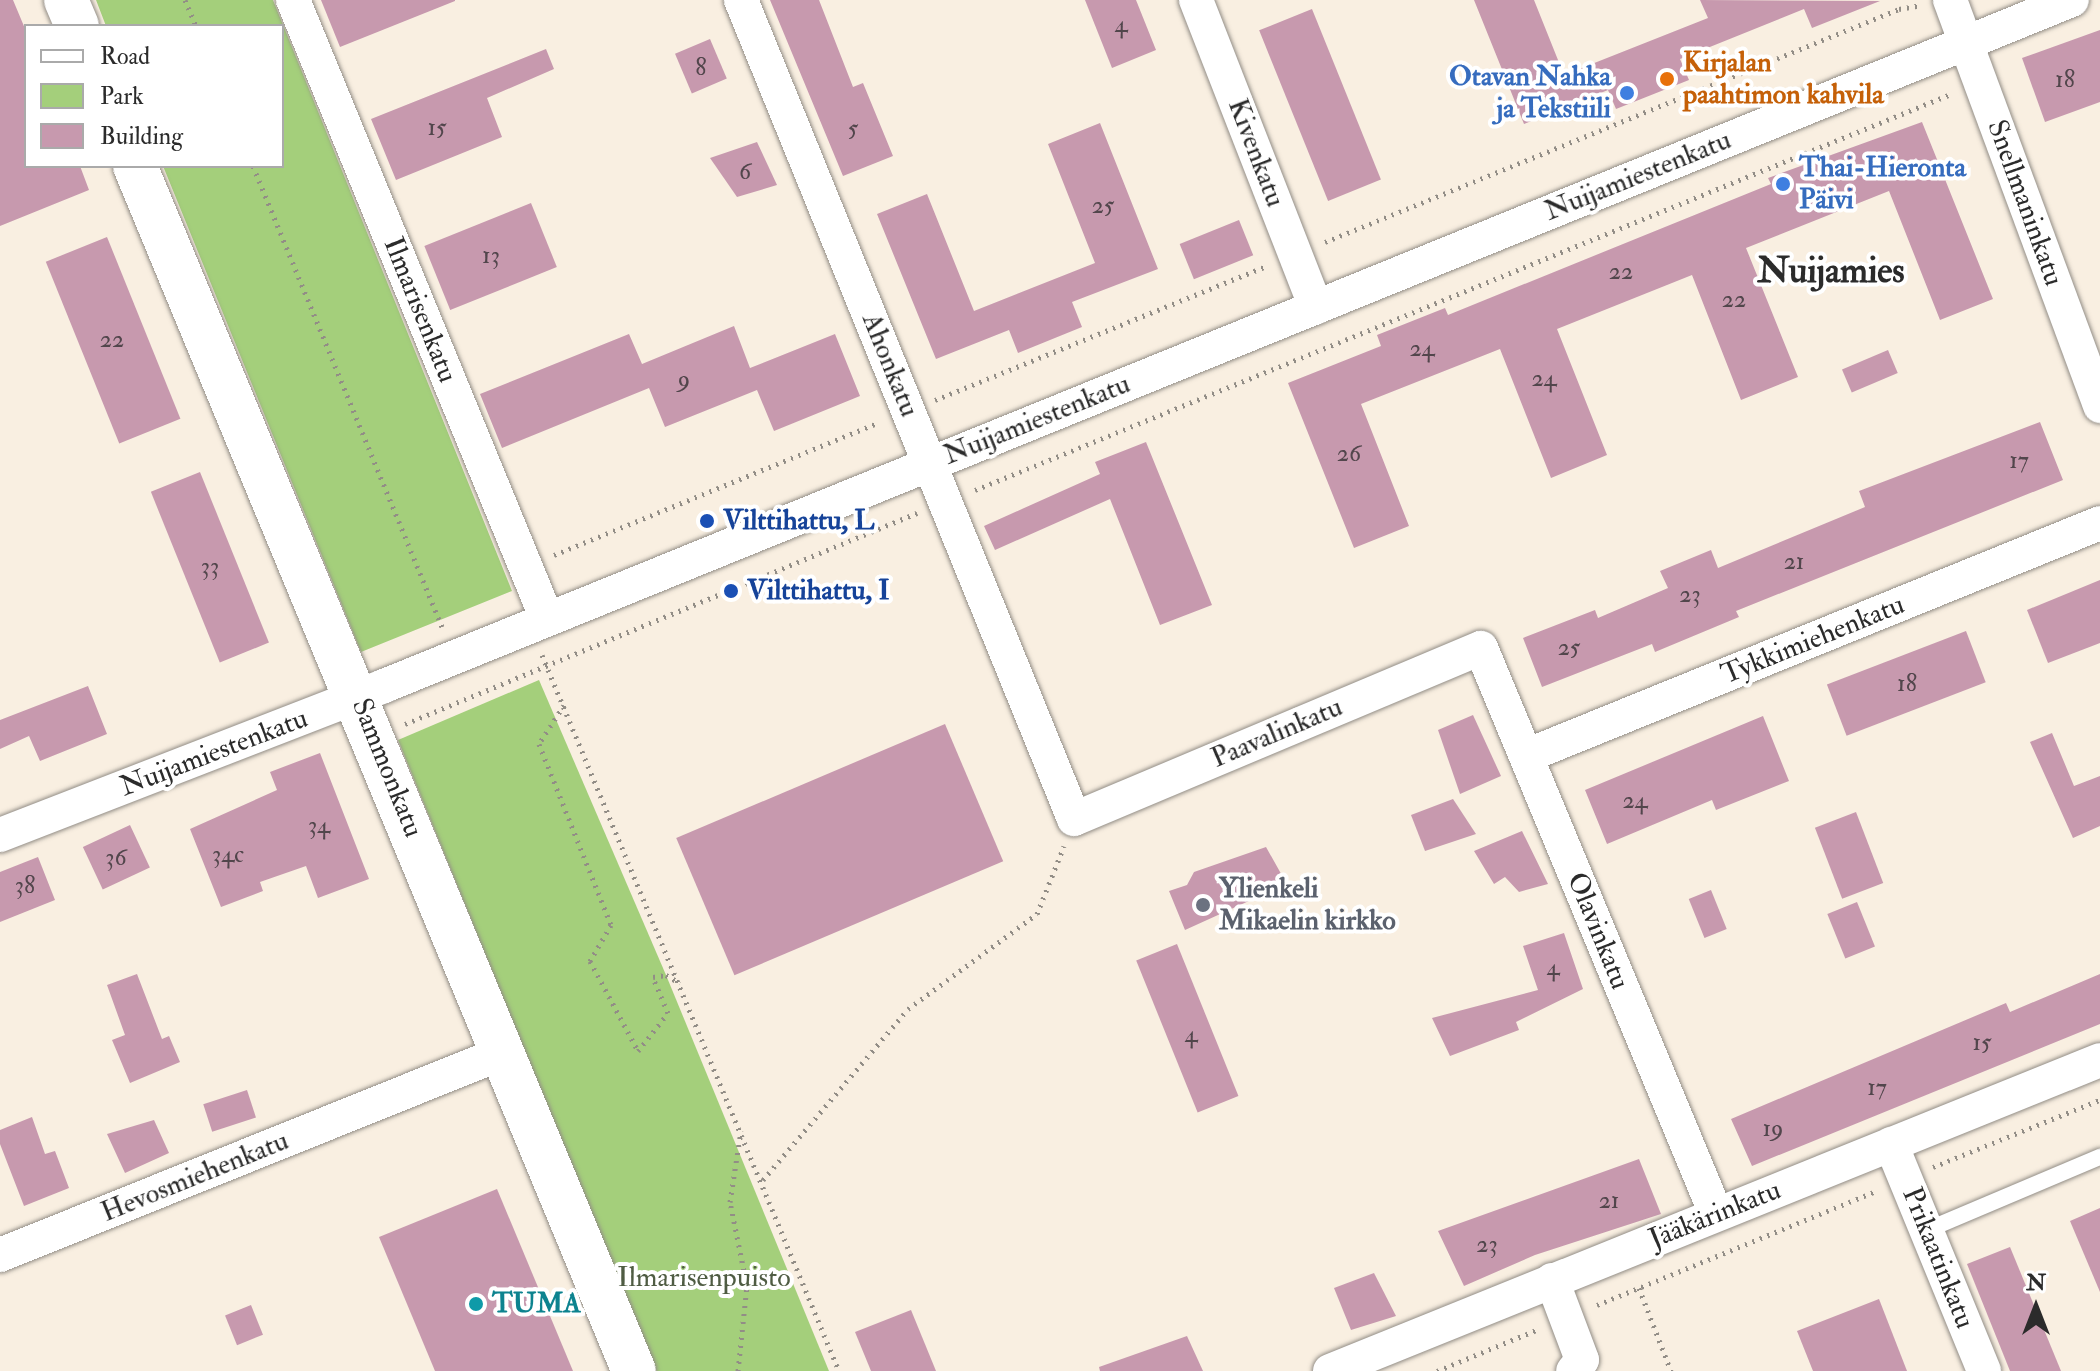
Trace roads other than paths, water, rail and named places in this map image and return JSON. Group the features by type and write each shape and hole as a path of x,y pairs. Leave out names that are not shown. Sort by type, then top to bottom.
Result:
{"street":[{"path":"66,0 76,24"},
{"name":"Ilmarisenkatu","path":"293,0 547,619"},
{"name":"Ahonkatu","path":"741,0 1074,819"},
{"name":"Kivenkatu","path":"1196,0 1316,307"},
{"name":"Nuijamiestenkatu","path":"0,835 358,696 2072,0"},
{"name":"Snellmaninkatu","path":"1939,2 1966,43 2100,406"},
{"name":"Sammonkatu","path":"136,168 358,696 634,1371"},
{"name":"Tykkimiehenkatu","path":"1526,756 2100,523"},
{"name":"Paavalinkatu","path":"1074,819 1481,648"},
{"name":"Olavinkatu","path":"1481,648 1716,1214"},
{"name":"Hevosmiehenkatu","path":"0,1255 502,1053"},
{"name":"Jääkärinkatu","path":"1330,1371 2100,1060"},
{"name":"Prikaatinkatu","path":"1891,1144 1891,1185 1927,1230 1984,1371"},
{"path":"1552,1280 1572,1342"}],"lane":[{"path":"1927,1230 2100,1157"}],"place":[{"name":"Kirjalan paahtimon kahvila","path":"1667,79"},
{"name":"Otavan Nahka ja Tekstiili","path":"1627,93"},
{"name":"Thai-Hieronta Päivi","path":"1783,184"},
{"name":"Vilttihattu, L","path":"707,521"},
{"name":"Vilttihattu, I","path":"731,591"},
{"name":"Ylienkeli Mikaelin kirkko","path":"1203,905"},
{"name":"TUMA","path":"476,1304"}],"district":[{"name":"Nuijamies","path":"1831,271"}],"park label":[{"name":"Ilmarisenpuisto","path":"704,1278"}]}
